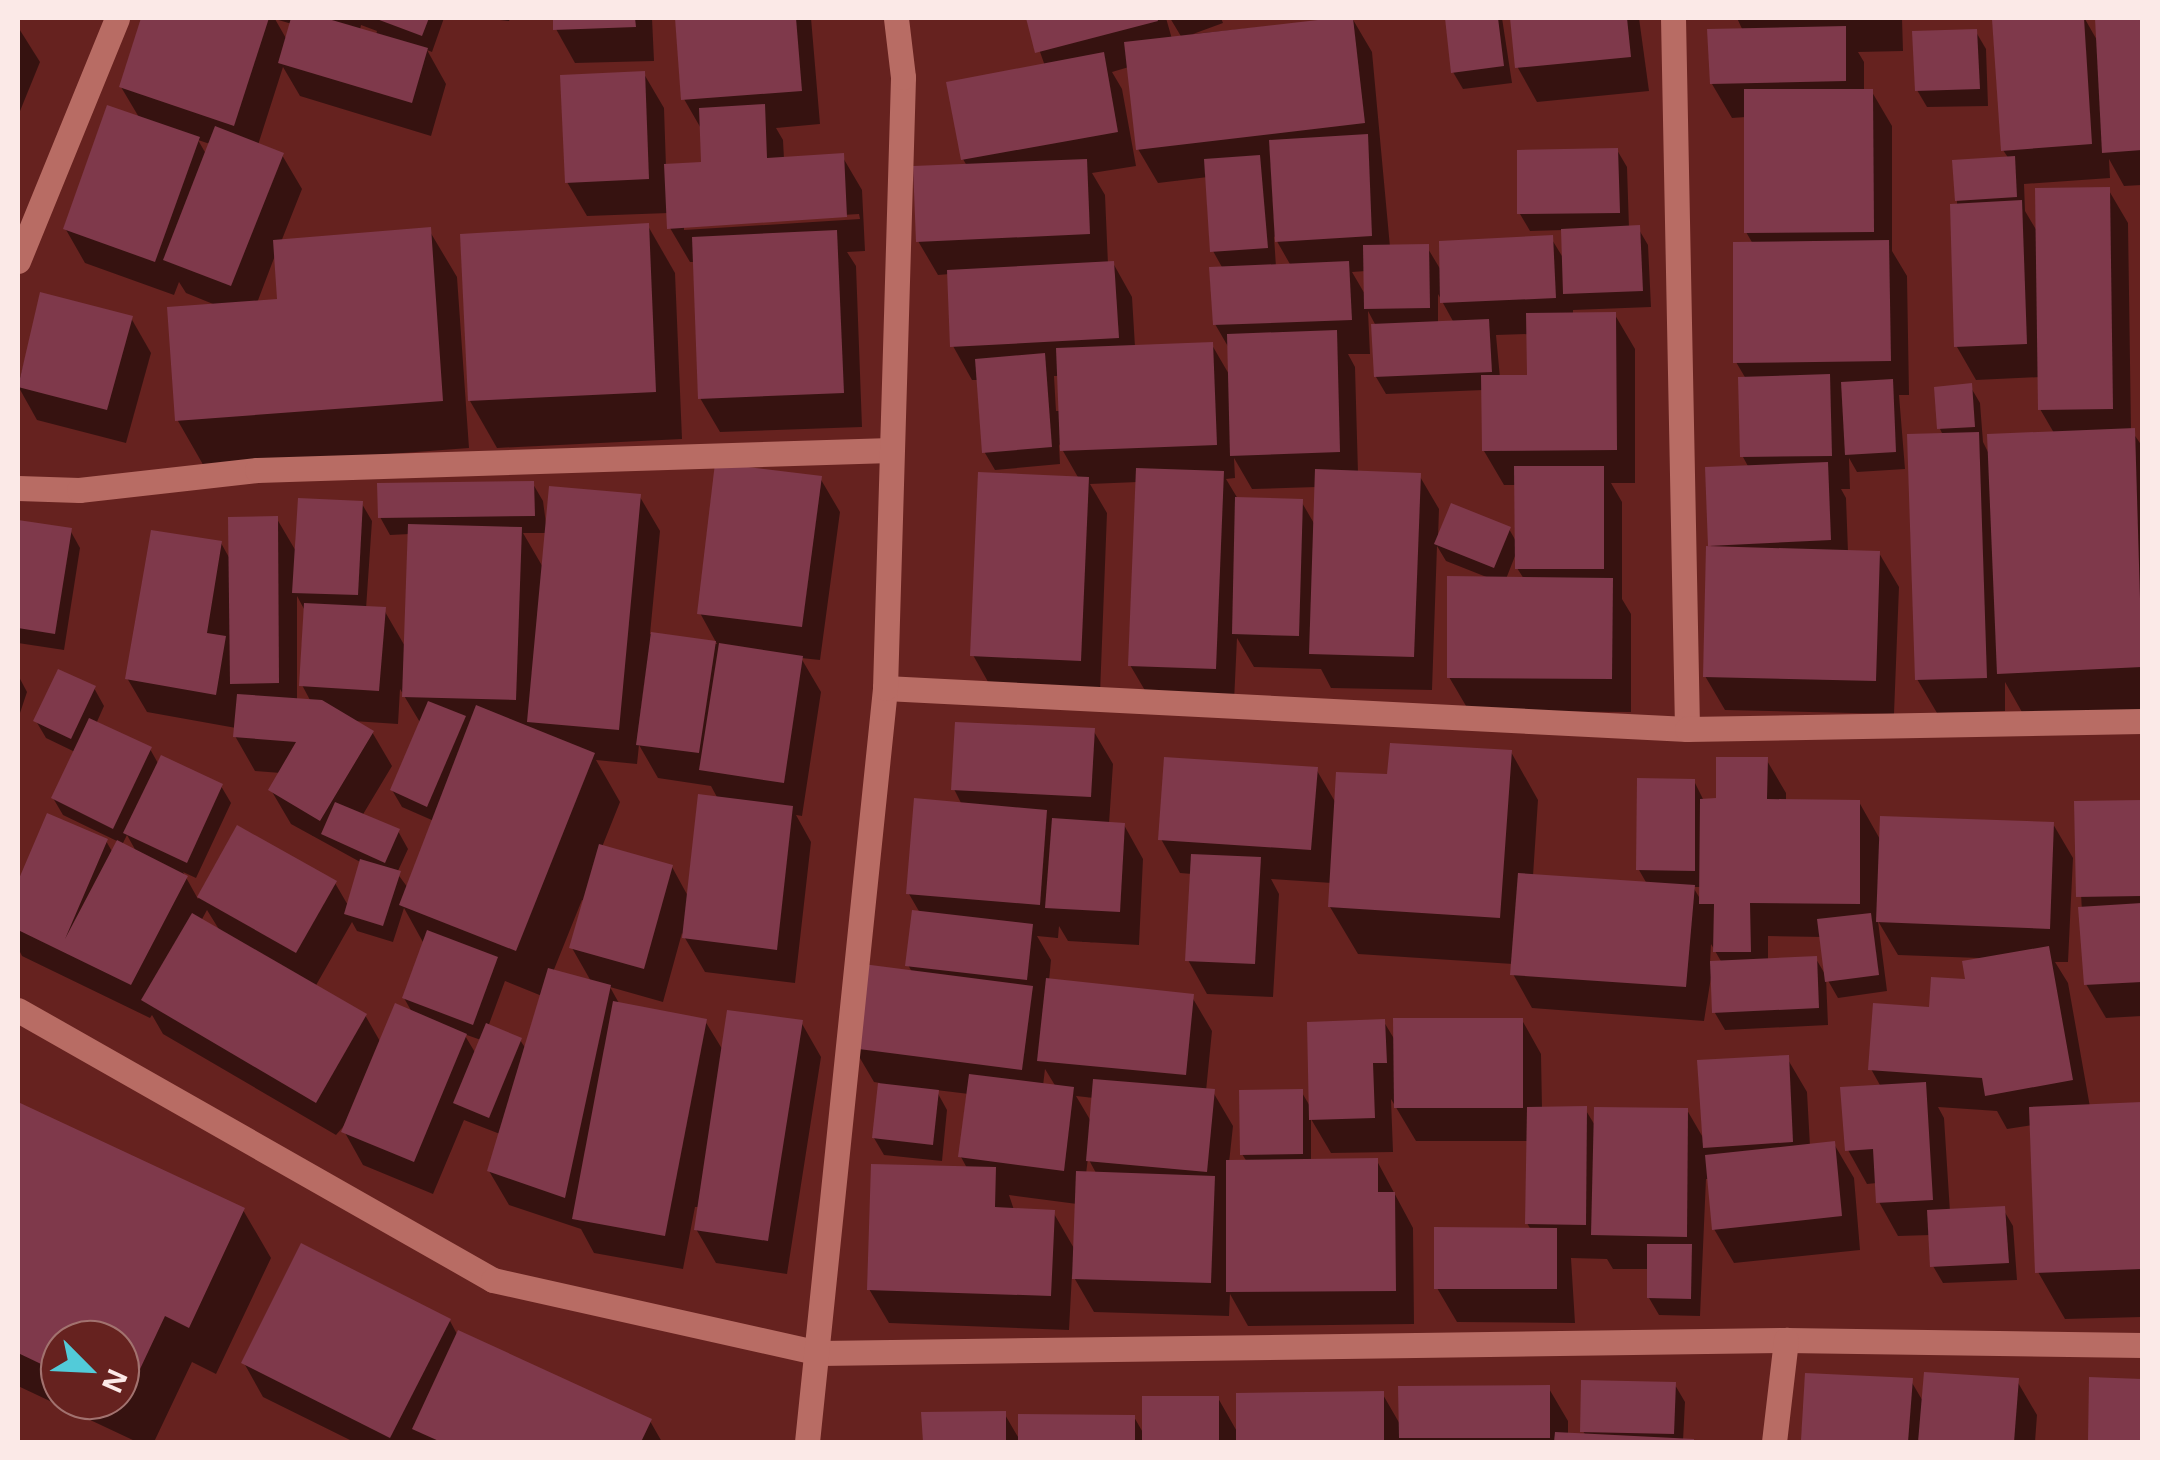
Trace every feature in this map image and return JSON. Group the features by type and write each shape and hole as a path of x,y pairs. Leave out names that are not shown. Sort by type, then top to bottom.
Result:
{"street":[{"path":"18,261 117,18"},
{"path":"807,1442 884,688 903,77 896,18"},
{"path":"1673,18 1687,728"},
{"path":"18,488 79,490 257,470 892,450"},
{"path":"884,688 1687,728 2142,721"},
{"path":"18,1010 493,1280 819,1354 1786,1340 2142,1345"},
{"path":"1774,1442 1786,1340"}],"building":[{"path":"141,18 269,18 234,126 119,87"},
{"path":"291,18 325,18 428,48 412,103 278,63"},
{"path":"374,18 429,18 422,36"},
{"path":"553,18 635,18 636,27 553,30"},
{"path":"675,18 796,18 802,91 681,100"},
{"path":"1026,18 1157,18 1158,21 1035,53"},
{"path":"1353,18 1365,123 1136,150 1124,42"},
{"path":"1445,18 1498,18 1504,66 1451,73"},
{"path":"1510,18 1627,18 1631,57 1515,68"},
{"path":"2084,18 2092,144 2001,151 1992,19"},
{"path":"2095,18 2142,18 2142,150 2102,153"},
{"path":"1846,26 1846,81 1710,84 1707,29"},
{"path":"1977,29 1980,89 1915,91 1912,31"},
{"path":"1104,52 1118,132 961,160 946,82"},
{"path":"645,71 649,179 565,183 560,75"},
{"path":"1744,89 1873,89 1874,232 1744,233"},
{"path":"765,104 767,158 844,153 847,217 667,229 664,164 701,162 699,108"},
{"path":"107,105 200,137 155,262 63,229"},
{"path":"215,126 284,153 231,286 163,260"},
{"path":"1368,134 1372,236 1275,242 1269,140"},
{"path":"1618,148 1620,213 1517,214 1517,150"},
{"path":"1260,155 1268,248 1210,252 1204,159"},
{"path":"2015,156 2017,197 1955,201 1952,160"},
{"path":"1087,159 1090,234 916,242 913,166"},
{"path":"2110,187 2113,409 2038,410 2035,188"},
{"path":"2022,200 2027,344 1954,347 1950,204"},
{"path":"649,223 656,392 468,401 460,234"},
{"path":"1640,225 1643,291 1563,294 1561,229"},
{"path":"431,227 443,401 175,421 167,307 277,299 273,240"},
{"path":"837,230 844,393 698,399 692,237"},
{"path":"1553,235 1556,298 1440,303 1439,241"},
{"path":"1889,240 1891,361 1733,363 1733,242"},
{"path":"1429,244 1430,308 1364,309 1363,245"},
{"path":"1114,261 1119,338 950,347 947,270"},
{"path":"1349,261 1352,320 1213,325 1209,267"},
{"path":"40,292 133,316 107,410 18,387"},
{"path":"1616,312 1617,450 1482,451 1481,375 1527,375 1526,313"},
{"path":"1489,319 1492,372 1374,377 1371,324"},
{"path":"1337,330 1340,452 1230,456 1227,334"},
{"path":"1213,342 1217,445 1060,451 1056,348"},
{"path":"1045,353 1052,447 982,453 975,359"},
{"path":"1830,374 1832,456 1740,457 1738,377"},
{"path":"1893,379 1896,452 1845,455 1841,382"},
{"path":"1972,383 1975,427 1937,429 1934,387"},
{"path":"2135,428 2142,667 1997,674 1987,434"},
{"path":"1979,432 1987,678 1915,680 1907,434"},
{"path":"1828,462 1831,540 1708,546 1705,467"},
{"path":"715,463 822,476 802,627 697,614"},
{"path":"1514,466 1604,466 1604,569 1515,569"},
{"path":"1136,468 1224,471 1216,669 1128,666"},
{"path":"1315,469 1421,473 1414,657 1309,654"},
{"path":"978,472 1089,477 1081,661 970,656"},
{"path":"534,481 535,516 378,518 377,483"},
{"path":"549,486 641,494 619,730 527,722"},
{"path":"1235,497 1303,499 1299,636 1232,634"},
{"path":"298,498 363,501 358,595 292,593"},
{"path":"1451,503 1511,527 1494,568 1434,544"},
{"path":"278,516 279,683 230,684 228,517"},
{"path":"18,520 72,528 55,634 18,628"},
{"path":"408,524 522,527 516,700 402,697"},
{"path":"151,530 222,541 207,633 226,636 216,695 125,679"},
{"path":"1706,546 1880,551 1876,681 1703,677"},
{"path":"1447,576 1613,578 1612,679 1447,678"},
{"path":"304,603 386,607 379,691 299,686"},
{"path":"651,632 716,641 699,753 636,745"},
{"path":"719,643 803,656 784,783 699,770"},
{"path":"58,669 96,686 71,739 33,721"},
{"path":"237,694 322,700 374,731 320,821 268,790 296,742 233,737"},
{"path":"428,701 466,716 427,807 390,790"},
{"path":"476,705 595,753 516,951 399,905"},
{"path":"89,718 152,747 113,829 51,798"},
{"path":"955,722 1095,728 1091,797 951,790"},
{"path":"1390,743 1512,750 1500,918 1328,907 1336,772 1387,774"},
{"path":"161,755 223,784 187,863 123,833"},
{"path":"1164,757 1318,767 1311,850 1158,840"},
{"path":"1716,757 1768,757 1767,799 1860,800 1860,904 1750,903 1751,952 1713,952 1714,904 1699,904 1700,799 1716,798"},
{"path":"1637,778 1695,779 1695,871 1636,870"},
{"path":"698,794 793,806 777,950 682,938"},
{"path":"914,798 1047,810 1040,905 906,894"},
{"path":"2142,800 2142,896 2076,897 2074,801"},
{"path":"335,802 400,829 385,863 321,834"},
{"path":"47,813 108,839 65,939 117,840 188,876 131,985 18,930 18,881"},
{"path":"1880,816 2054,822 2050,929 1876,922"},
{"path":"1052,818 1125,823 1120,912 1045,908"},
{"path":"237,825 337,881 296,953 197,897"},
{"path":"599,844 673,865 644,969 569,948"},
{"path":"1191,854 1261,857 1255,964 1185,961"},
{"path":"360,859 401,871 383,926 344,914"},
{"path":"1518,873 1695,885 1686,987 1510,975"},
{"path":"2142,903 2142,982 2084,985 2078,907"},
{"path":"912,910 1033,924 1027,980 905,966"},
{"path":"192,913 367,1014 316,1103 141,1000"},
{"path":"1871,913 1879,975 1825,982 1817,919"},
{"path":"427,930 498,957 473,1025 402,998"},
{"path":"2049,946 2073,1080 1985,1096 1982,1078 1868,1070 1873,1003 1929,1007 1931,977 1965,979 1962,961"},
{"path":"1817,956 1819,1008 1712,1013 1710,961"},
{"path":"863,964 1033,986 1022,1070 851,1048"},
{"path":"548,968 611,985 565,1198 487,1171"},
{"path":"1046,978 1194,994 1186,1075 1037,1061"},
{"path":"613,1001 707,1019 665,1236 572,1219"},
{"path":"395,1003 467,1034 414,1162 341,1132"},
{"path":"727,1010 803,1020 768,1241 694,1230"},
{"path":"1393,1018 1523,1018 1523,1108 1394,1108"},
{"path":"1385,1019 1387,1063 1373,1063 1375,1118 1309,1120 1307,1022"},
{"path":"486,1023 522,1038 489,1118 453,1103"},
{"path":"1789,1055 1793,1142 1703,1148 1697,1060"},
{"path":"969,1074 1074,1087 1064,1171 958,1157"},
{"path":"1093,1079 1215,1089 1207,1172 1086,1161"},
{"path":"1926,1082 1933,1200 1876,1203 1873,1149 1845,1151 1840,1087"},
{"path":"878,1083 939,1090 933,1145 872,1138"},
{"path":"1303,1089 1303,1154 1240,1155 1239,1090"},
{"path":"18,1102 245,1208 189,1328 165,1316 140,1369 140,1320 40,1320 40,1363 18,1353"},
{"path":"2142,1102 2142,1269 2035,1273 2029,1107"},
{"path":"1587,1106 1586,1225 1525,1224 1527,1107"},
{"path":"1594,1107 1688,1108 1687,1237 1591,1235"},
{"path":"1835,1141 1842,1216 1712,1230 1705,1155"},
{"path":"1378,1158 1378,1192 1395,1192 1396,1291 1226,1292 1226,1160"},
{"path":"871,1164 996,1167 995,1207 1055,1210 1051,1296 867,1290"},
{"path":"1076,1171 1215,1176 1211,1283 1072,1279"},
{"path":"2005,1206 2009,1263 1930,1267 1927,1210"},
{"path":"1434,1227 1557,1228 1557,1289 1434,1289"},
{"path":"301,1243 451,1319 390,1438 241,1363"},
{"path":"1647,1244 1692,1244 1691,1299 1647,1298"},
{"path":"458,1330 652,1419 641,1442 441,1442 412,1429"},
{"path":"1924,1372 2019,1378 2014,1442 1918,1442"},
{"path":"1805,1373 1913,1378 1908,1442 1801,1440"},
{"path":"2089,1377 2142,1379 2142,1442 2088,1442"},
{"path":"1581,1380 1676,1382 1674,1434 1580,1432"},
{"path":"1550,1385 1550,1438 1399,1438 1398,1386"},
{"path":"1384,1391 1384,1442 1236,1442 1236,1393"},
{"path":"1142,1396 1219,1396 1219,1442 1142,1442"},
{"path":"1006,1411 1006,1442 923,1442 921,1412"},
{"path":"1018,1414 1135,1415 1135,1442 1018,1442"},
{"path":"1555,1432 1694,1439 1694,1442 1554,1442"}]}
